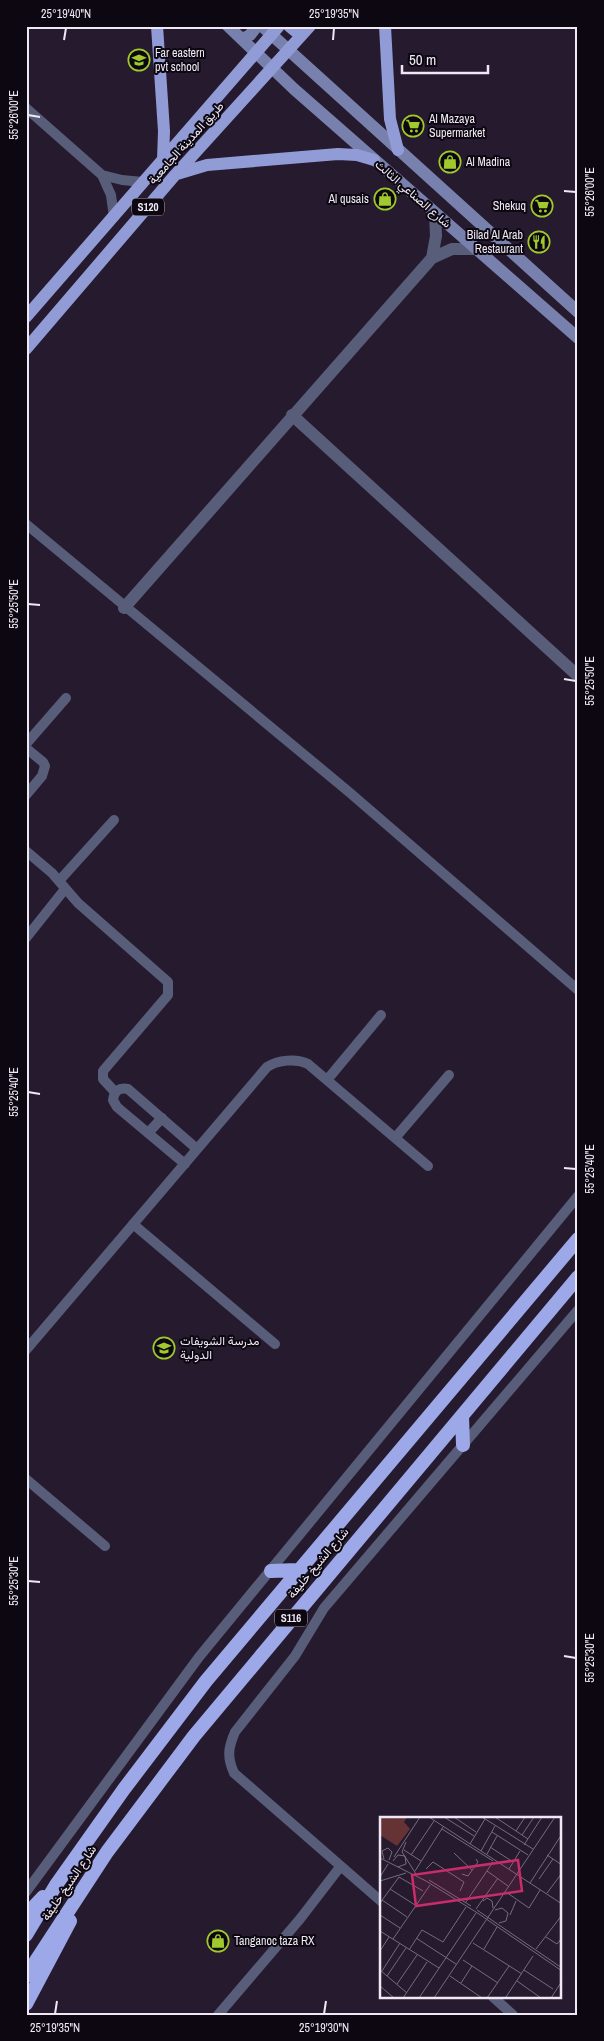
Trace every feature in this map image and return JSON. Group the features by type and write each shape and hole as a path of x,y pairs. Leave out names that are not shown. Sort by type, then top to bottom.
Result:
{"highway":[{"name":"شارع الشيخ خليفة","path":"26,1935 56,1885 179,1715 297,1570 578,1239"},
{"name":"شارع الشيخ خليفة","path":"26,1976 147,1796 194,1736 578,1277"},
{"path":"462,1416 463,1445"},
{"path":"271,1571 297,1570"},
{"path":"26,1915 56,1885"},
{"path":"26,2004 66,1931 70,1920 70,1908"}],"main road":[{"path":"157,26 164,131 163,160"},
{"name":"شارع الصناعي الثالث","path":"228,26 374,160 578,338"},
{"path":"242,39 250,35 256,26"},
{"path":"289,26 295,31 307,29"},
{"path":"385,26 390,119 398,150"},
{"name":"طريق المدينة الجامعية","path":"26,318 243,68 256,52 270,29"},
{"name":"شارع الصناعي الثالث","path":"270,29 303,64 576,308"},
{"name":"طريق المدينة الجامعية","path":"26,349 175,175 307,29"},
{"path":"286,81 290,69 303,64"},
{"path":"243,68 252,72 257,84"},
{"path":"175,175 200,165 304,157 348,154 374,160"}],"street":[{"path":"26,108 102,175 111,195 114,216"},
{"path":"102,175 122,180 143,182"},
{"path":"432,258 436,236 434,213"},
{"path":"124,608 292,414 432,258 452,249 475,249"},
{"path":"292,414 578,676"},
{"path":"26,524 124,608 349,792 578,990"},
{"path":"26,795 42,776 45,766 26,746 66,698"},
{"path":"26,938 62,885 114,820"},
{"path":"26,851 78,903 168,982 168,994 103,1072 105,1083 115,1092"},
{"path":"327,1080 381,1015"},
{"path":"26,1350 272,1063 295,1060 304,1062 428,1166"},
{"path":"396,1138 449,1076"},
{"path":"185,1164 114,1104 115,1092 119,1089 128,1089 197,1149"},
{"path":"148,1133 162,1118"},
{"path":"26,1892 199,1657 578,1196"},
{"path":"133,1224 275,1344"},
{"path":"380,1900 245,1784 234,1773 229,1761 228,1752 235,1732 295,1656 324,1608 578,1310"},
{"path":"26,1479 105,1546"},
{"path":"218,2015 300,1919 340,1867"},
{"path":"494,1998 514,2015"}],"place":[{"name":"Far eastern pvt school","path":"139,60"},
{"name":"Al Mazaya Supermarket","path":"413,126"},
{"name":"Al Madina","path":"450,162"},
{"name":"Al qusais","path":"385,199"},
{"name":"Shekuq","path":"542,206"},
{"name":"Bilad Al Arab Restaurant","path":"539,242"},
{"name":"مدرسة الشويفات الدولية","path":"164,1348"},
{"name":"Tanganoc taza RX","path":"218,1941"}]}
